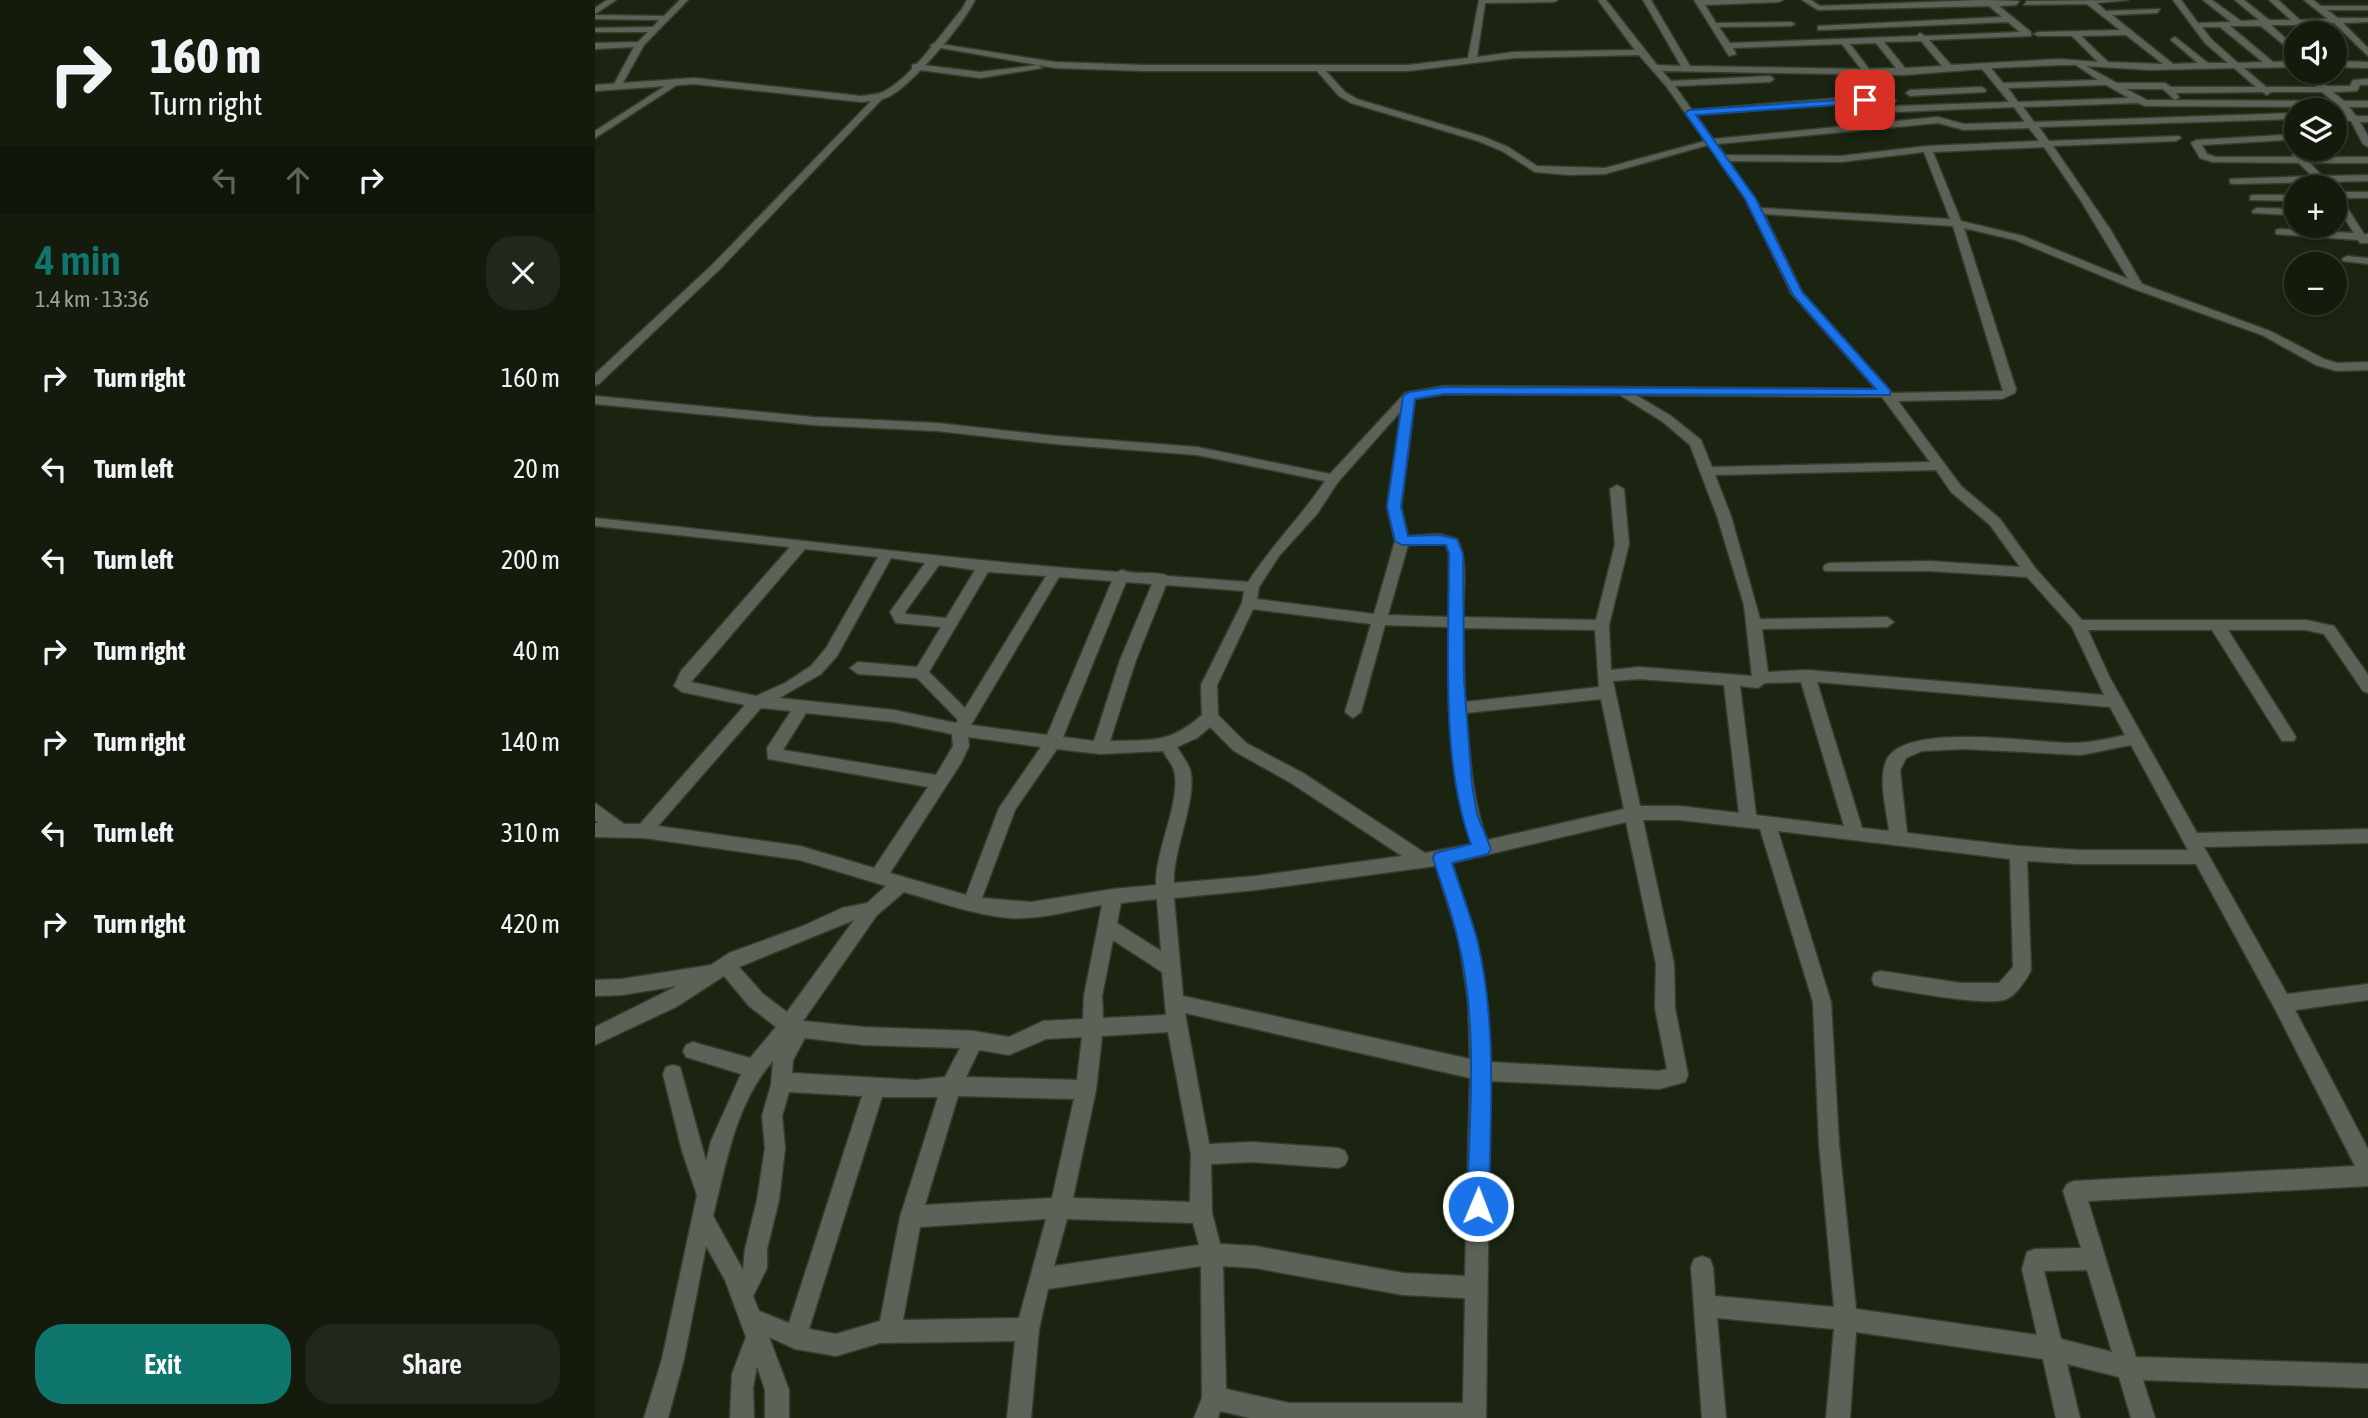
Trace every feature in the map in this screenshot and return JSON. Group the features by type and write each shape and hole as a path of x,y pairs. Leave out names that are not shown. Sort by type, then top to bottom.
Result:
{"street":[{"path":"596,12 612,0"},
{"path":"671,0 685,0"},
{"path":"617,86 640,44 685,0"},
{"path":"595,381 716,267 879,98 891,92 966,10 971,0"},
{"path":"1471,61 1479,36 1482,1 1555,0"},
{"path":"1602,0 1669,84 1722,158 1757,211 1797,293 1887,395 1957,489 1995,522 2031,572 2078,625 2116,702 2282,1003 2368,1170"},
{"path":"1647,0 1687,69"},
{"path":"1699,2 1779,0 1802,44"},
{"path":"1807,0 1818,8 1953,2 2015,3"},
{"path":"2027,3 2122,0"},
{"path":"2106,13 2157,11 2145,0"},
{"path":"2177,0 2207,41 2284,108"},
{"path":"2207,0 2238,23"},
{"path":"2239,0 2284,41"},
{"path":"2273,0 2297,20"},
{"path":"2308,0 2334,19 2368,53"},
{"path":"2089,1 2172,67"},
{"path":"1699,2 1742,69"},
{"path":"1728,46 2028,35 1989,2"},
{"path":"1895,4 1950,69"},
{"path":"2318,8 2368,8"},
{"path":"596,12 665,18"},
{"path":"1821,28 2010,19"},
{"path":"2197,25 2367,20"},
{"path":"1715,25 1791,24"},
{"path":"2223,24 2270,64"},
{"path":"596,30 654,29"},
{"path":"2038,34 2128,32"},
{"path":"2076,35 2107,66"},
{"path":"2175,39 2205,69"},
{"path":"1879,41 1901,72 1920,108"},
{"path":"1845,42 1879,82"},
{"path":"595,46 640,44"},
{"path":"934,46 1055,65"},
{"path":"915,67 980,75 1055,65 1408,68 1514,55 1641,52"},
{"path":"1655,68 1901,72 2071,62 2107,66 2205,69 2284,64"},
{"path":"2071,62 2145,103 2284,103"},
{"path":"2347,63 2368,65"},
{"path":"1985,67 2049,145 2122,256 2138,287"},
{"path":"1319,68 1342,94 1354,101 1489,142 1535,169 1569,172 1605,170 1710,142 1942,120 1964,127 2284,116"},
{"path":"1669,84 1768,80 1775,78 1774,70"},
{"path":"595,135 679,81"},
{"path":"595,88 679,81 861,99 879,98"},
{"path":"2218,82 2283,138"},
{"path":"2170,90 2354,89 2356,82 2368,82"},
{"path":"2318,84 2335,98"},
{"path":"2001,86 2163,85 2194,118"},
{"path":"1910,93 1982,90"},
{"path":"1885,91 1905,123"},
{"path":"1689,113 1852,100 1920,108 2137,100"},
{"path":"2347,103 2368,104"},
{"path":"2347,110 2368,144"},
{"path":"2347,118 2368,119"},
{"path":"1722,158 1840,159 1927,149 2176,138 2158,119"},
{"path":"2283,138 2196,143 2203,156 2215,160 2284,158"},
{"path":"1167,746 1182,769 1183,790 1164,867 1165,891 1175,1012 1201,1154 1201,1213 1212,1254 1210,1408 1289,1415 1475,1416 1480,1071 1478,1000 1468,940 1432,860 1297,778 1240,747 1210,717 1209,685 1249,603 1252,587 1274,553 1312,511 1333,479 1409,396 1444,390 1887,395 2009,393 2010,383 1957,223 1927,149"},
{"path":"2347,159 2368,160"},
{"path":"2304,161 2316,175"},
{"path":"2347,178 2368,178"},
{"path":"2234,181 2284,179"},
{"path":"2347,196 2368,195"},
{"path":"2254,198 2284,198"},
{"path":"2347,208 2353,213 2368,247"},
{"path":"1757,211 1957,223 2019,238 2138,287 2266,333 2321,362 2336,367 2368,366"},
{"path":"2257,211 2284,212"},
{"path":"2347,213 2353,213"},
{"path":"2280,232 2365,237"},
{"path":"2347,259 2368,261"},
{"path":"1624,392 1683,430 1696,443 1724,516 1755,624 1761,663 1760,678"},
{"path":"1353,712 1402,541 1394,507 1409,396"},
{"path":"595,400 813,422 937,427 1197,451 1333,479"},
{"path":"1707,471 1940,466"},
{"path":"720,967 748,993 795,1027 863,1036 974,1040 1009,1046 1043,1030 1093,1027 1175,1012 1480,1071 1659,1080 1678,1075 1665,1008 1665,964 1606,684 1602,625 1622,544 1617,489"},
{"path":"595,522 887,553 984,567 1122,575 1252,587"},
{"path":"1402,541 1439,539 1452,542 1456,554 1459,708 1465,793 1469,814 1482,849"},
{"path":"800,544 686,675 682,686 757,702 963,724 1052,743 1100,748 1167,746 1191,734 1210,717"},
{"path":"644,831 757,702 790,687 816,670 832,652 887,553"},
{"path":"935,560 897,612 901,619 949,623"},
{"path":"1830,568 1929,566 2031,572"},
{"path":"921,673 984,567"},
{"path":"879,875 961,746 963,724 1055,573"},
{"path":"971,904 1007,808 1052,743 1122,575"},
{"path":"1100,748 1128,660 1162,578"},
{"path":"1249,603 1294,612 1456,622 1602,625"},
{"path":"1755,624 1887,622"},
{"path":"2078,625 2306,625 2329,630 2365,681"},
{"path":"2217,627 2288,737"},
{"path":"858,668 921,673 963,724"},
{"path":"1459,708 1606,684 1640,673 1758,681 1760,678 1807,676 2116,702"},
{"path":"1807,676 1855,833"},
{"path":"1731,678 1757,822 1822,1002 1829,1144 1846,1319 1838,1418"},
{"path":"802,707 775,748 774,755 940,782"},
{"path":"1899,838 1892,766 1899,754 1906,750 1919,746 1955,744 2074,749 2102,747 2136,738"},
{"path":"595,810 622,832"},
{"path":"595,830 644,831 800,853 971,904 1010,910 1031,910 1113,896 1256,883 1432,860 1634,813 1680,813 2018,853 2078,857 2201,857"},
{"path":"2191,840 2368,836"},
{"path":"1881,979 1961,991 2003,992 2022,970 2018,853"},
{"path":"656,1418 673,1359 721,1141 754,1068 795,1027 871,910 903,882"},
{"path":"1019,1418 1028,1329 1039,1279 1060,1208 1086,1090 1093,1027 1093,996 1113,896"},
{"path":"595,1036 669,1001 720,967 848,913 871,910"},
{"path":"1108,927 1173,969"},
{"path":"595,988 622,987 720,967"},
{"path":"2282,1003 2368,992"},
{"path":"741,1296 755,1268 755,1250 764,1223 775,1148 772,1116 781,1082 783,1059 795,1027"},
{"path":"889,1332 911,1217 951,1086 974,1040"},
{"path":"693,1051 754,1068"},
{"path":"673,1074 688,1126 705,1206 777,1390 777,1418"},
{"path":"781,1082 916,1089 951,1086 1086,1090"},
{"path":"795,1338 875,1087"},
{"path":"1201,1154 1252,1153 1338,1158"},
{"path":"2143,1418 2074,1191 2368,1177"},
{"path":"911,1217 1060,1208 1201,1213"},
{"path":"1039,1279 1212,1254 1255,1257 1403,1284 1477,1288"},
{"path":"2068,1418 2054,1349 2033,1269 2035,1260 2096,1259"},
{"path":"1702,1267 1714,1418"},
{"path":"1705,1306 1846,1319 2054,1349 2129,1368 2368,1376"},
{"path":"742,1418 745,1406 742,1383 755,1330 766,1323 795,1338 836,1345 870,1334 889,1332 1028,1329"}],"route":[{"path":"1478,1206 1478,1000 1468,940 1441,858 1482,849 1469,814 1464,785 1456,680 1456,554 1452,542 1439,539 1402,541 1394,507 1409,396 1444,390 1886,393 1797,293 1751,199 1689,113 1865,100"}]}
